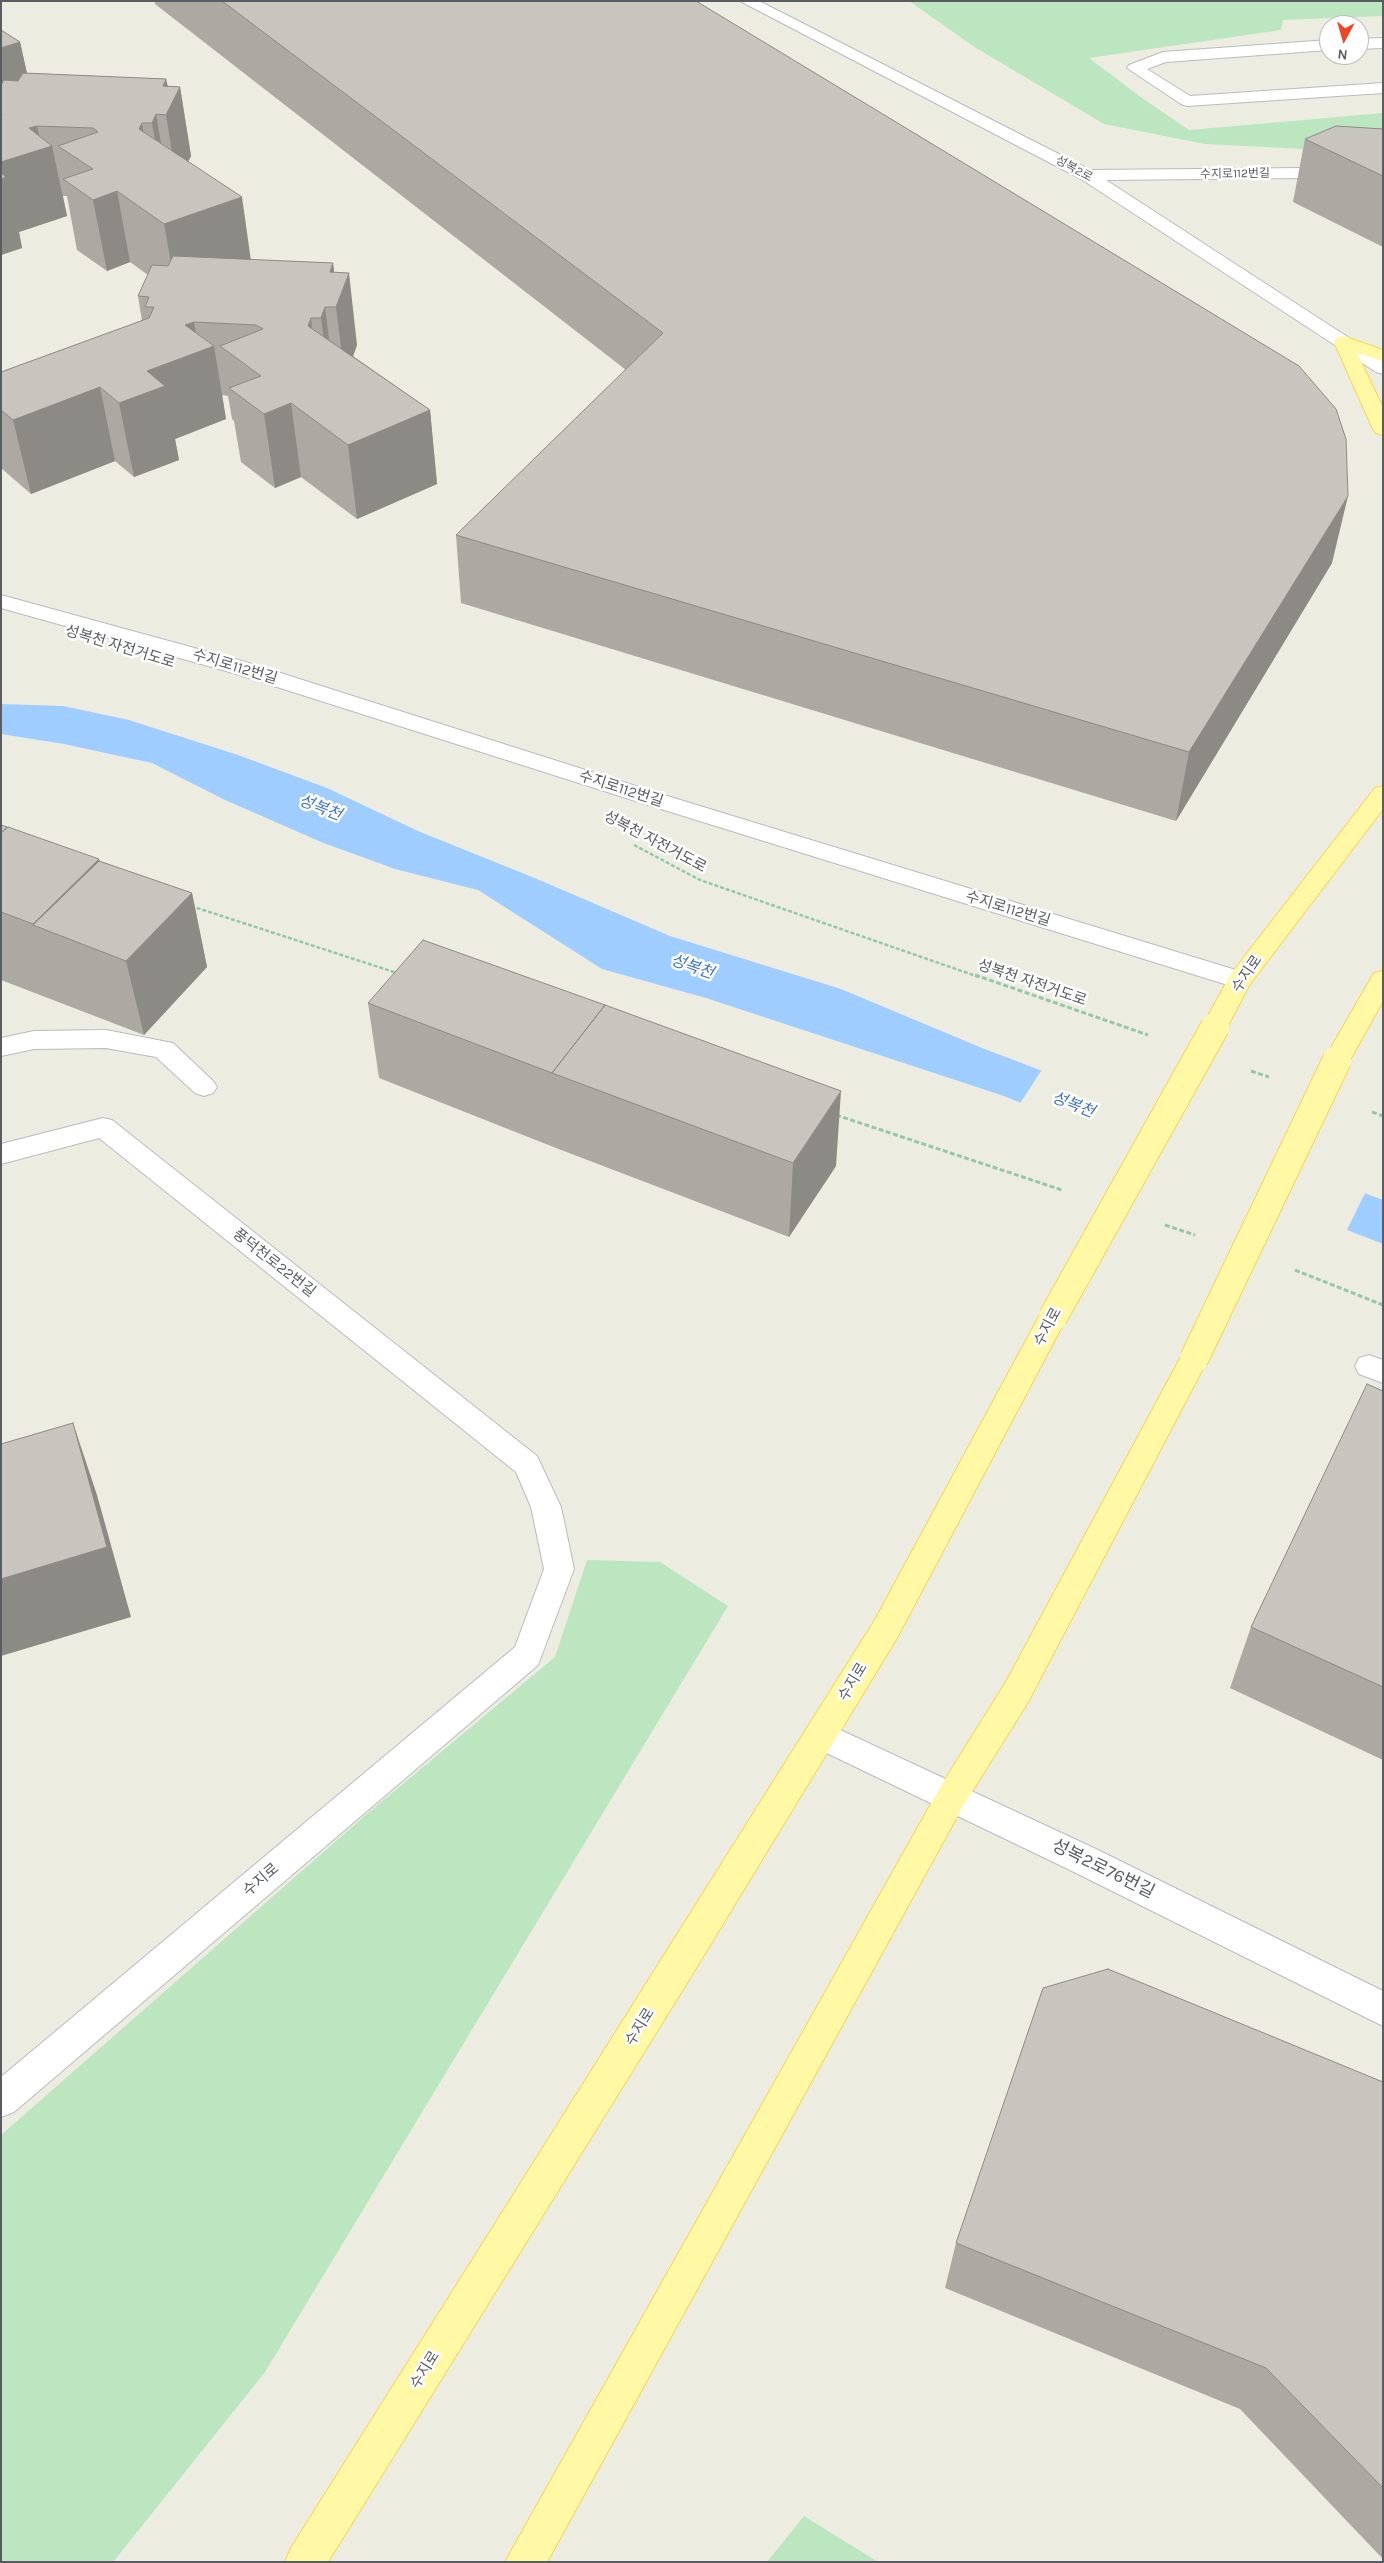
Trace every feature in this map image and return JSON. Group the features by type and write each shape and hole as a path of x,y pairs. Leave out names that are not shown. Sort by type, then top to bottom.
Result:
{"main road":[{"path":"1343,342 1383,356"},
{"path":"1343,342 1383,429"},
{"name":"수지로","path":"305,2562 886,1629 1053,1317 1240,980 1383,793"},
{"path":"525,2562 952,1796 1017,1692 1194,1359 1337,1060 1383,979"}],"street":[{"name":"성복2로","path":"748,1 1087,175 1383,368"},
{"path":"1369,44 1383,43"},
{"path":"1319,45 1285,46 1163,57 1135,68 1188,101 1383,88"},
{"name":"수지로112번길","path":"1087,175 1304,173 1383,176"},
{"name":"수지로112번길","path":"1,601 241,668 656,800 1240,980"},
{"path":"1,1047 34,1040 106,1039 164,1049 204,1087"},
{"name":"풍덕천로22번길","path":"1,1154 103,1127 527,1464"},
{"name":"수지로","path":"1,2100 527,1655 559,1569 546,1507 527,1464"},
{"name":"성복2로76번길","path":"821,1735 952,1796 1383,2009"}],"path":[{"name":"성복천 자전거도로","path":"632,844 700,880 1149,1036"},
{"path":"190,905 399,974"},
{"path":"1242,1068 1271,1078"},
{"path":"1364,1110 1383,1116"},
{"path":"831,1113 1066,1192"},
{"path":"1161,1223 1198,1236"},
{"path":"1292,1269 1383,1305"}],"green space":[{"path":"909,1 1383,1 1383,16 1319,15 1319,19 1283,20 1281,30 1089,58 1189,130 1383,113 1383,153 1205,144 1104,124 976,48"},
{"path":"587,1560 660,1562 728,1606 265,2372 113,2562 1,2562 1,2135 368,1813 555,1657"},
{"path":"804,2516 878,2562 767,2562"}],"water":[{"name":"성복천","path":"1,704 63,706 129,720 238,755 327,788 418,831 670,936 841,989 982,1048 1383,1200 1383,1244 1001,1095 706,998 602,969 478,890 395,869 321,842 223,799 152,763 64,744 1,734"}],"pier":[{"path":"1043,1068 1366,1191 1346,1232 1019,1105"}],"building":[{"path":"222,1 696,1 1299,366 1336,409 1346,439 1348,496 1189,752 456,535 663,333"},
{"path":"1,30 20,42 1,48"},
{"path":"23,73 166,79 163,86 180,87 166,115 156,114 152,123 142,123 139,129 242,197 164,224 117,191 93,200 63,179 93,169 58,146 98,132 93,128 37,126 29,128 52,146 1,162 1,85 4,80 18,81"},
{"path":"1336,126 1383,129 1383,176 1305,139"},
{"path":"173,256 333,263 330,272 349,273 336,307 325,307 321,318 311,318 308,326 430,410 348,445 291,403 264,414 229,388 261,376 220,346 263,329 256,325 194,322 185,325 214,346 147,371 165,386 119,403 100,387 13,420 1,410 1,372 149,318 154,307 145,307 149,297 138,296 152,265 168,266"},
{"path":"1,825 7,827 1,833"},
{"path":"8,827 99,859 33,924 1,912 1,833"},
{"path":"99,861 192,893 126,961 33,925"},
{"path":"423,940 605,1005 552,1073 368,1003"},
{"path":"605,1005 841,1091 793,1163 552,1073"},
{"path":"1367,1384 1383,1391 1383,1687 1251,1627"},
{"path":"73,1423 107,1547 1,1579 1,1444"},
{"path":"1108,1969 1383,2082 1383,2488 1266,2368 956,2243 1043,1988"}]}
